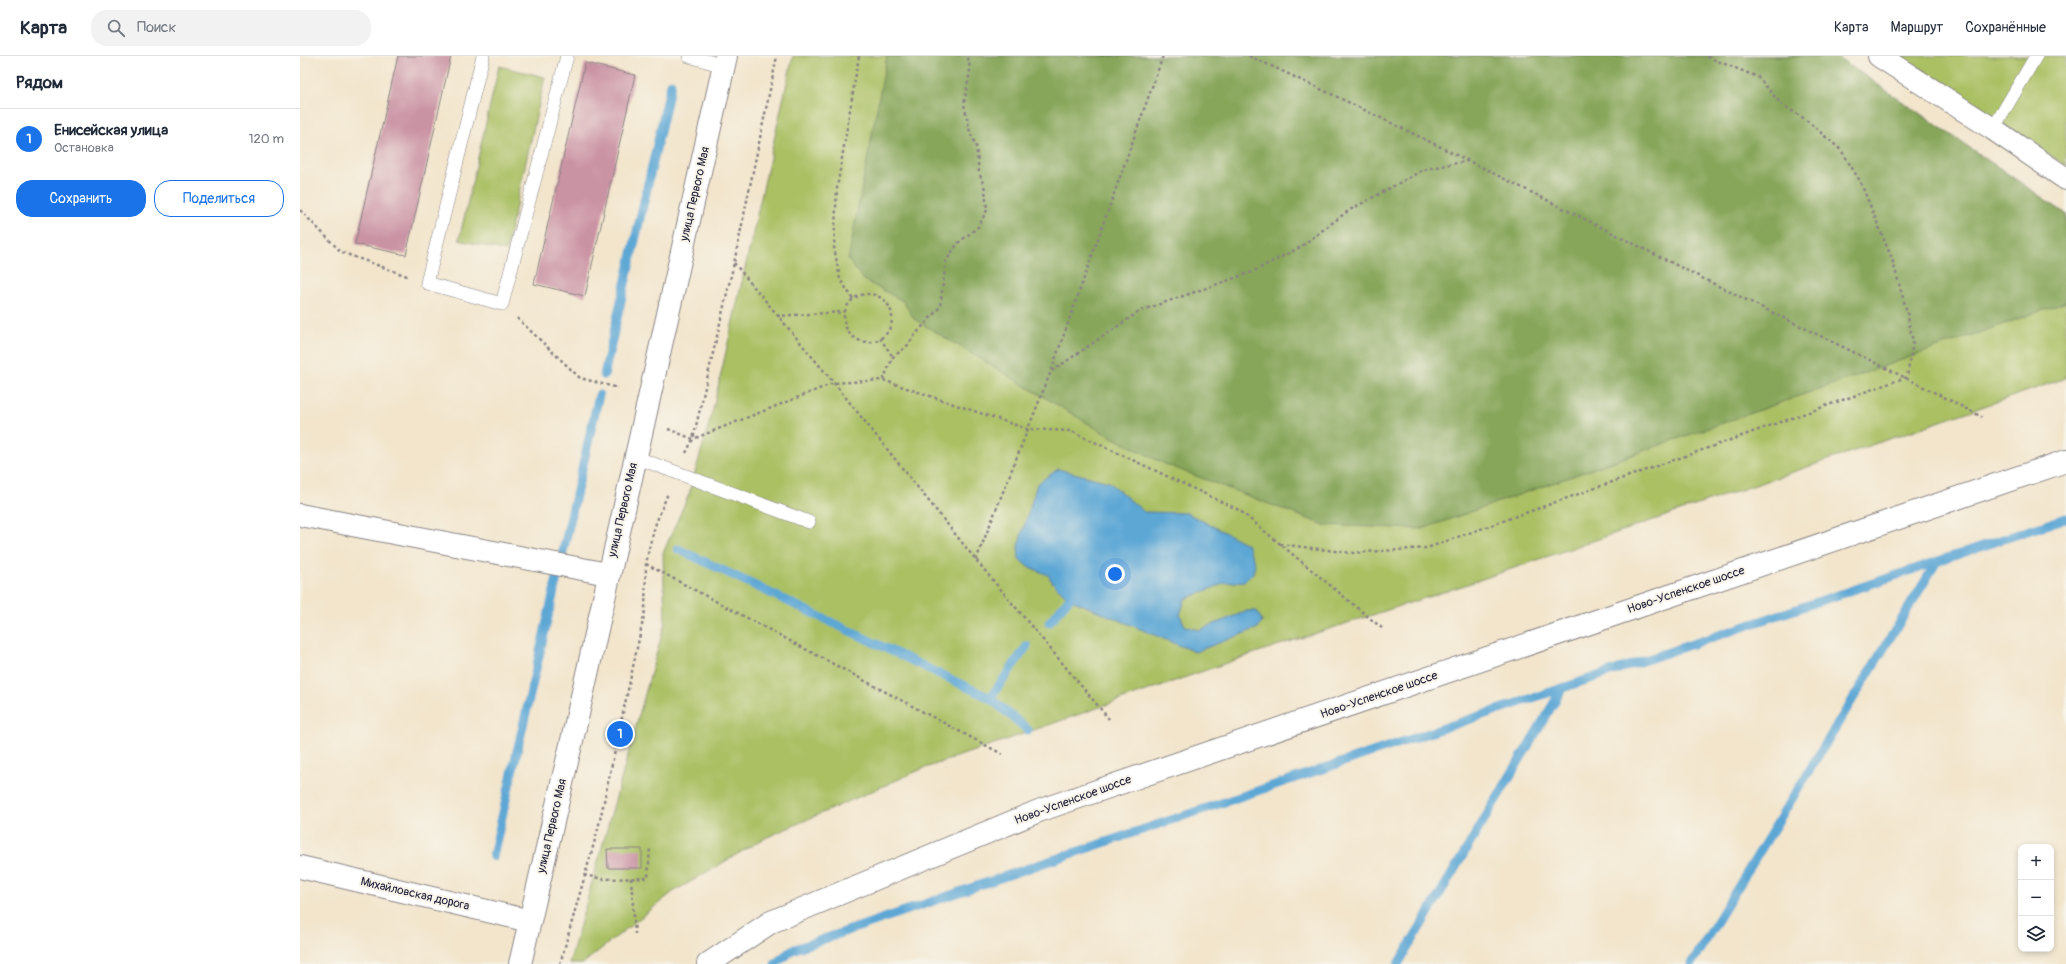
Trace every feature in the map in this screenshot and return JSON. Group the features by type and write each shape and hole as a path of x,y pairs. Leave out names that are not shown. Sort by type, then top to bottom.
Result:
{"street":[{"path":"1879,56 1993,129 2066,179"},
{"name":"улица Первого Мая","path":"520,964 576,723 608,574 725,61"},
{"name":"Ново-Успенское шоссе","path":"708,964 771,922 1041,810 2066,461"},
{"path":"300,515 608,574"},
{"name":"Михайловская дорога","path":"300,867 530,921"}],"lane":[{"path":"483,56 427,283 502,304 567,56"},
{"path":"689,56 725,61"},
{"path":"1993,129 2036,56"},
{"path":"635,457 809,522"}],"path":[{"path":"560,964 598,829 645,610 646,564 656,523 693,439 734,263 777,56"},
{"path":"853,299 840,279 834,248 837,188 859,56"},
{"path":"883,380 893,357 907,346 940,307 946,261 958,243 978,227 987,210 985,189 979,172 976,146 970,132 964,104 970,71 968,56"},
{"path":"976,560 1051,371 1163,56"},
{"path":"1249,56 1345,100 1469,161 1800,327 1906,377 1982,417"},
{"path":"1705,56 1758,77 1781,104 1805,119 1841,150 1860,181 1892,259 1907,312 1913,342 1906,377"},
{"path":"1051,371 1140,311 1252,272 1299,248 1348,211 1425,169 1469,161"},
{"path":"300,210 341,252 427,283"},
{"path":"734,263 834,383 976,560 1109,719"},
{"path":"864,294 876,295 888,305 892,321 889,328 880,338 870,342 856,339 845,327 844,312 853,299 864,294"},
{"path":"502,304 580,378 618,388"},
{"path":"777,316 844,312"},
{"path":"880,338 893,357"},
{"path":"1280,544 1351,553 1427,548 1906,377"},
{"path":"644,418 693,439 834,383 883,380 1027,429 1071,431 1239,510 1383,629"},
{"path":"646,564 1002,754"},
{"path":"584,875 603,879 648,878 650,848"},
{"path":"631,878 636,934"}],"green space":[{"path":"793,56 1836,56 2066,214 2066,378 1462,586 1261,651 922,769 763,839 673,892 582,964 569,964 665,623 663,553 689,494 713,409"},
{"path":"887,56 1836,56 2066,214 2066,302 1422,529 1324,525 1165,464 1104,433 914,319 903,301 864,280 848,260"},
{"path":"1900,56 2066,56 2066,166"},
{"path":"499,66 545,77 506,251 459,240"}],"water":[{"path":"1058,469 1109,482 1144,512 1187,513 1247,544 1255,564 1253,573 1245,581 1225,583 1185,599 1180,615 1185,626 1199,630 1247,611 1257,611 1262,621 1258,628 1195,652 1069,599 1053,583 1048,575 1027,566 1019,559 1018,546 1037,484"}],"building":[{"path":"398,56 451,56 406,255 355,244"},
{"path":"585,63 635,75 585,296 534,284"},
{"path":"607,849 642,849 642,868 608,868"}],"waterway":[{"path":"604,375 671,84"},
{"path":"493,856 599,395"},
{"path":"775,964 792,950 1026,869 2066,518"},
{"path":"678,549 990,698 1027,646"},
{"path":"1691,964 1936,563"},
{"path":"1049,623 1069,599"},
{"path":"1398,964 1562,689"},
{"path":"990,698 1028,730"}],"place":[{"name":"Енисейская улица","path":"620,734"}]}
